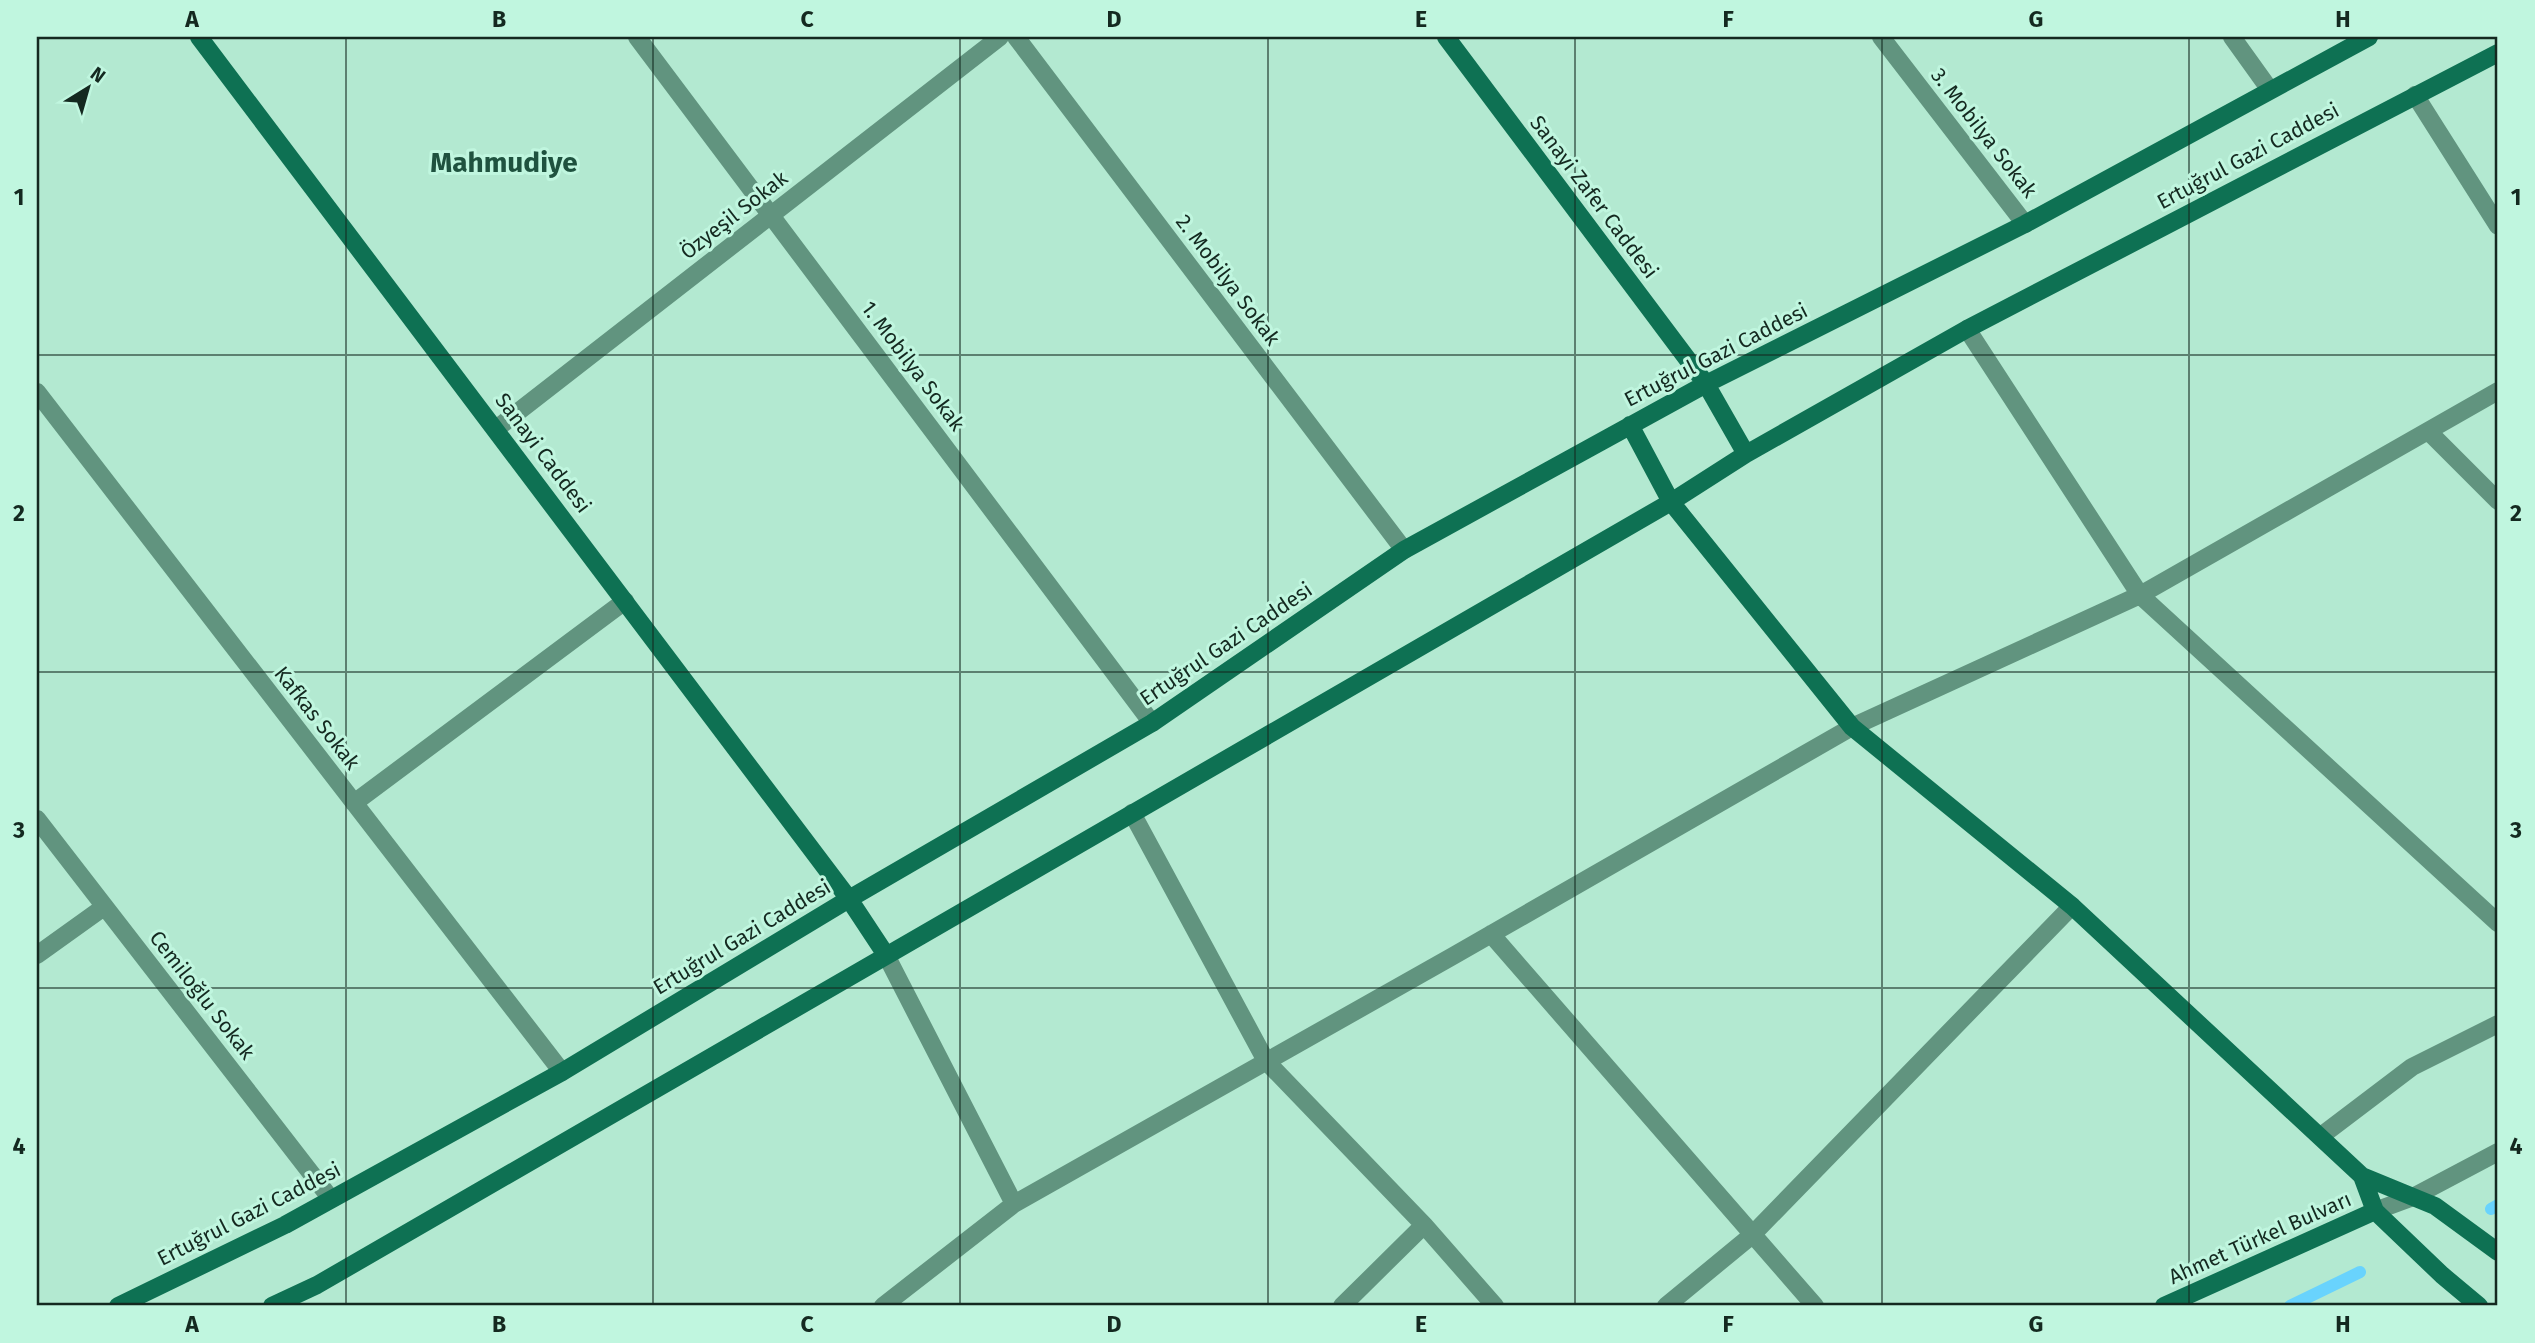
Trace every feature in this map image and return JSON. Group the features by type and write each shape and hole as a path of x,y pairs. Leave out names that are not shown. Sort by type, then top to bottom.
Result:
{"main road":[{"name":"Sanayi Caddesi","path":"199,37 849,899 886,955"},
{"name":"Sanayi Zafer Caddesi","path":"1446,37 1706,384 1746,454"},
{"name":"Ertuğrul Gazi Caddesi","path":"118,1306 285,1225 562,1072 849,899 1152,723 1404,550 1706,384 2025,224 2369,37"},
{"name":"Ertuğrul Gazi Caddesi","path":"272,1306 317,1284 1671,502 1746,454 1967,329 2498,53"},
{"path":"1630,425 1671,502 1852,727 2072,906 2362,1176 2435,1206 2498,1252"},
{"path":"2362,1176 2375,1211 2479,1306"},
{"name":"Ahmet Türkel Bulvarı","path":"2164,1306 2375,1211"}],"street":[{"name":"1. Mobilya Sokak","path":"637,37 1152,723"},
{"name":"Özyeşil Sokak","path":"496,429 1000,37"},
{"name":"2. Mobilya Sokak","path":"1016,37 1404,550"},
{"name":"3. Mobilya Sokak","path":"1881,37 2025,224"},
{"path":"2232,37 2270,90"},
{"path":"2415,95 2498,226"},
{"path":"1967,329 2140,595 2498,923"},
{"path":"883,1306 1014,1204 1852,727 2140,595 2498,391"},
{"name":"Kafkas Sokak","path":"37,392 562,1072"},
{"path":"2428,431 2498,501"},
{"path":"354,803 625,601"},
{"path":"1132,813 1266,1061 1424,1225 1495,1306"},
{"name":"Cemiloğlu Sokak","path":"37,819 331,1199"},
{"path":"1666,1306 1751,1236 2072,906"},
{"path":"37,955 104,907"},
{"path":"1491,934 1751,1236 1815,1306"},
{"path":"886,955 1014,1204"},
{"path":"2321,1136 2412,1067 2498,1024"},
{"path":"2375,1211 2413,1197 2498,1152"},
{"path":"1342,1306 1424,1225"}],"waterway":[{"path":"2491,1209 2498,1205"},
{"path":"2290,1306 2360,1272"}],"district":[{"name":"Mahmudiye","path":"504,162"}]}
